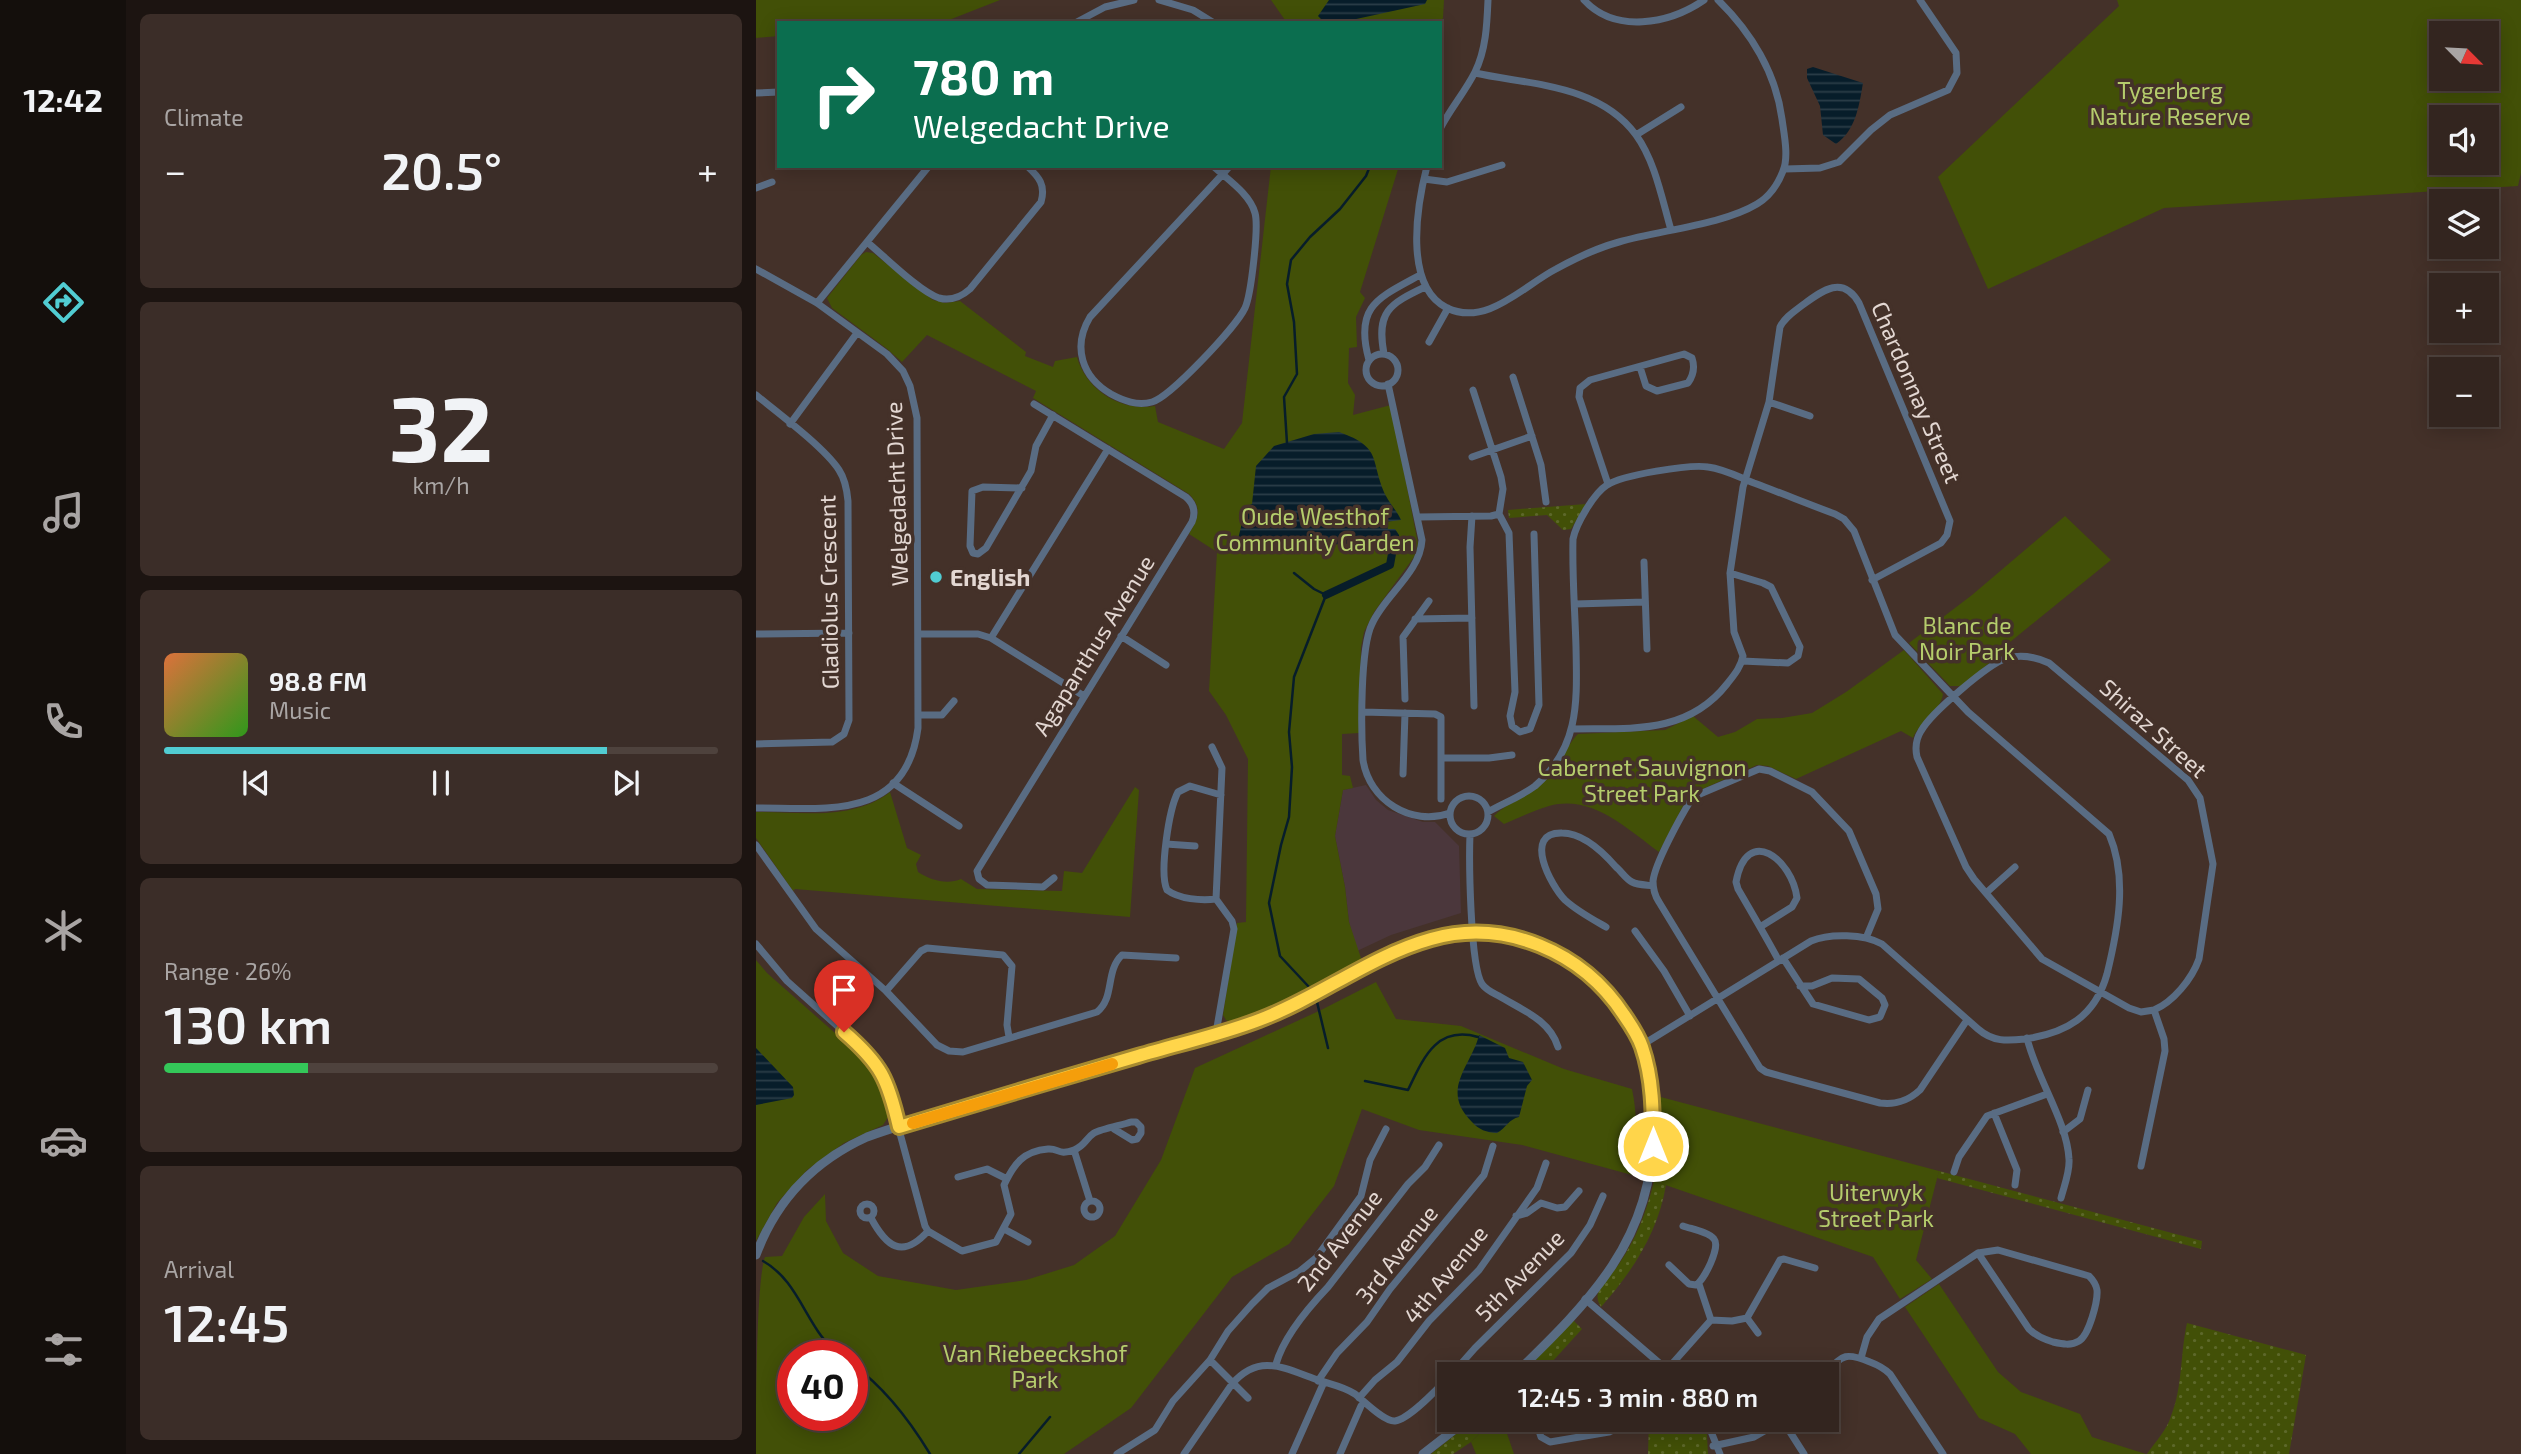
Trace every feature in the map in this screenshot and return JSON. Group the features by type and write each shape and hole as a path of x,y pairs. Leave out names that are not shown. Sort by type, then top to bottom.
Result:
{"street":[{"path":"1079,21 1105,7 1134,0"},
{"path":"1159,0 1193,10 1211,21"},
{"path":"1442,126 1475,73 1485,40 1488,0"},
{"path":"1584,0 1599,13 1623,22 1667,16 1704,0"},
{"path":"1427,168 1417,232 1420,275 1434,298 1448,308 1466,313 1491,309 1545,274 1574,259 1619,242 1731,214 1758,203 1777,185 1785,169 1781,107 1761,54 1732,13 1718,0"},
{"path":"1785,169 1820,168 1839,162 1890,115 1948,90 1957,73 1956,53 1920,0"},
{"path":"1475,73 1573,91 1588,96 1617,115 1636,135 1656,180 1671,230"},
{"path":"756,93 777,92"},
{"path":"1636,135 1681,107"},
{"path":"1424,179 1447,182 1502,166"},
{"path":"817,303 926,168"},
{"path":"867,242 930,294 946,299 962,295 970,289 1041,202 1042,184 1029,168"},
{"path":"1215,168 1222,175 1248,199 1256,216 1248,297 1244,309 1237,320 1169,393 1147,403 1123,400 1101,388 1085,368 1080,346 1086,324 1222,175 1228,168"},
{"path":"756,188 772,182"},
{"name":"Welgedacht Drive","path":"756,269 817,303 887,354 898,365 910,386 915,401 918,634 918,715 914,751 893,783 870,800 841,808 756,808"},
{"path":"1369,360 1384,354 1394,360 1397,368 1394,379 1388,384 1378,385 1369,380 1366,370 1369,360 1365,331 1367,318 1373,304 1390,291 1420,275"},
{"path":"1384,354 1380,332 1385,313 1395,303 1425,287"},
{"name":"Chardonnay Street","path":"1742,661 1734,632 1730,573 1745,479 1769,401 1779,331 1784,320 1824,290 1838,287 1851,293 1859,303 1950,521 1949,531 1941,543 1872,580"},
{"path":"1429,342 1448,308"},
{"path":"790,424 857,333"},
{"path":"1608,484 1579,397 1580,388 1590,380 1684,354 1692,358 1694,364 1688,383 1657,391 1646,386 1640,367"},
{"path":"1513,377 1541,465 1546,502"},
{"path":"1388,384 1422,540 1419,556 1378,613 1368,632 1363,712 1364,766 1368,779 1378,794 1406,814 1426,816 1450,813"},
{"path":"1473,390 1502,482 1499,514 1510,533 1515,692 1510,720 1512,726 1520,732 1532,727 1539,705 1534,534"},
{"name":"Gladiolus Crescent","path":"756,395 834,463 846,486 849,634 849,720 844,734 828,743 756,744"},
{"path":"1769,401 1810,416"},
{"name":"Agapanthus Avenue","path":"1034,404 1186,497 1195,511 1192,522 977,871 979,879 987,885 1043,887 1054,878"},
{"path":"1022,488 983,487 972,491 970,546 973,553 978,554 986,548 1022,488 1031,471 1035,446 1053,415"},
{"path":"1472,457 1532,436"},
{"path":"991,638 1108,449"},
{"path":"1488,812 1517,798 1541,780 1560,756 1572,729 1577,698 1574,533 1597,494 1608,484 1619,480 1695,466 1714,468 1745,479 1844,519 1854,531 1895,635 1954,697 2109,834 2121,888 2109,967 2099,992 2085,1013 2054,1034 1995,1040 1983,1033 1878,942 1866,938 1821,937 1642,1045"},
{"path":"1418,517 1499,514"},
{"path":"1472,516 1470,547 1474,706"},
{"path":"1644,562 1647,649"},
{"path":"1572,729 1645,728 1673,723 1715,697 1737,672 1742,661 1788,663 1798,656 1800,647 1771,587 1730,573"},
{"path":"1405,699 1402,640 1429,601"},
{"path":"1575,604 1645,602"},
{"path":"1415,619 1472,618"},
{"path":"756,634 849,634"},
{"path":"918,634 978,634 991,638 1084,696"},
{"path":"1121,636 1166,665"},
{"name":"Shiraz Street","path":"2099,992 2042,959 1966,867 1916,752 1916,741 1921,730 1954,697 1999,662 2020,656 2042,660 2056,668 2188,779 2197,790 2213,864 2199,959 2169,1001 2150,1011"},
{"path":"918,715 942,715 954,701"},
{"path":"1363,712 1435,714 1441,717 1441,799"},
{"path":"1404,774 1405,713"},
{"path":"1212,747 1221,765 1216,899 1232,921 1234,929 1216,1033"},
{"path":"1441,758 1512,755"},
{"path":"1866,938 1878,909 1878,901 1849,831 1812,792 1770,771 1753,771 1694,798 1657,866 1653,886 1659,902 1755,1063 1763,1070 1886,1104 1904,1101 1920,1090 1968,1020"},
{"path":"893,783 959,826"},
{"path":"1216,899 1174,895 1167,890 1164,881 1168,825 1180,789 1189,786 1221,795"},
{"path":"1471,796 1480,800 1488,812 1482,829 1470,834 1455,828 1450,813 1457,800 1471,796"},
{"path":"1470,834 1473,933 1480,980 1483,985 1543,1022 1551,1029 1558,1047"},
{"path":"1606,927 1570,905 1557,891 1543,862 1542,846 1545,840 1552,834 1573,834 1605,855 1631,882 1653,886"},
{"path":"1166,844 1195,846"},
{"path":"756,845 816,929 886,991 934,1042 945,1050 963,1052 1097,1012 1105,1003 1110,975 1118,958 1128,954 1176,958"},
{"path":"1760,927 1793,907 1797,898 1784,866 1772,854 1761,850 1746,859 1736,882 1760,927 1781,959 1800,986 1813,1004 1869,1020 1880,1017 1885,1006 1882,998 1859,979 1832,978 1812,986 1800,986"},
{"path":"1986,893 2015,867"},
{"path":"1635,931 1664,971 1690,1016"},
{"path":"756,1255 782,1204 813,1171 856,1142 1260,1020 1403,949 1433,938 1473,933 1502,935 1531,942 1571,961 1596,979 1613,998 1642,1045 1653,1093 1652,1162 1646,1194 1636,1224 1622,1251 1586,1299 1526,1362"},
{"path":"756,944 787,981 871,1058 890,1089 919,1208 928,1231 962,1251 996,1242 1011,1214 1004,1191 1007,1179 1023,1156 1048,1149 1062,1153 1074,1150 1086,1144 1093,1134 1114,1129"},
{"path":"886,991 924,949 1003,955 1010,960 1012,966 1007,1026 1009,1037"},
{"path":"2099,992 2129,1008 2150,1011 2165,1045 2141,1166"},
{"path":"2027,1038 2063,1132 2069,1164 2061,1198"},
{"path":"2063,1132 2080,1119 2088,1090"},
{"path":"1954,1172 1959,1157 1987,1116 2047,1094"},
{"path":"1994,1113 2017,1170 2015,1185"},
{"path":"1117,1454 1140,1442 1154,1430 1173,1401 1210,1360 1228,1331 1268,1289 1300,1271 1316,1258 1361,1196 1370,1160 1386,1129"},
{"name":"2nd Avenue","path":"1276,1364 1295,1327 1408,1184 1425,1167 1439,1145"},
{"name":"3rd Avenue","path":"1292,1454 1321,1381 1337,1353 1367,1322 1390,1289 1484,1175 1493,1146"},
{"path":"1074,1150 1090,1201"},
{"name":"4th Avenue","path":"1360,1402 1374,1380 1397,1362 1429,1321 1479,1270 1537,1188 1546,1163"},
{"path":"958,1177 987,1169 1007,1179"},
{"path":"1516,1216 1527,1213 1541,1203 1557,1208 1565,1207 1579,1191"},
{"name":"5th Avenue","path":"1463,1362 1571,1253 1590,1225 1603,1196"},
{"path":"871,1217 882,1237 890,1243 912,1246 928,1231"},
{"path":"1683,1226 1711,1236 1716,1242 1716,1248 1699,1284 1711,1320"},
{"path":"1004,1228 1028,1242"},
{"path":"1861,1358 1867,1337 1879,1319 1978,1253 1998,1250 2089,1276 2095,1283 2097,1292 2086,1334 2076,1343 2067,1345 2035,1335 2026,1326 1978,1253"},
{"path":"1711,1320 1732,1321 1747,1318 1780,1260 1815,1268"},
{"path":"1669,1265 1689,1284 1699,1284"},
{"path":"1586,1299 1657,1362"},
{"path":"1747,1318 1758,1333"},
{"path":"1676,1362 1711,1320"},
{"path":"1835,1362 1850,1355 1881,1366 1890,1374 1943,1454"},
{"path":"1210,1360 1248,1398"},
{"path":"1184,1454 1232,1384 1249,1370 1276,1364 1339,1386 1360,1402 1340,1454"},
{"name":"5th Avenue","path":"1360,1402 1387,1419 1398,1421 1437,1389"},
{"path":"1423,1454 1451,1432"},
{"path":"1538,1432 1547,1442 1609,1432"},
{"path":"1720,1454 1714,1448 1763,1432"},
{"path":"1791,1432 1804,1454"}],"shaded area":[{"path":"1366,785 1376,800 1388,810 1423,822 1435,822 1459,846 1461,913 1391,935 1357,951 1349,922 1335,836 1343,790"}],"green space":[{"path":"756,0 1000,0 944,21 777,21 777,36 756,38"},
{"path":"1271,0 1444,0 1441,21 1286,21"},
{"name":"Tygerberg Nature Reserve","path":"2117,0 2521,0 2521,173 2518,186 2429,189 2429,192 2164,208 1988,289 1938,177 2119,6"},
{"name":"Oude Westhof Community Garden","path":"1271,168 1398,168 1360,292 1365,298 1356,317 1357,347 1349,348 1348,383 1355,395 1353,415 1391,405 1418,544 1414,557 1374,612 1364,632 1361,647 1359,733 1342,734 1342,775 1350,776 1353,788 1343,790 1335,836 1349,922 1362,961 1273,1008 1232,1023 1223,1015 1237,923 1246,922 1248,759 1226,715 1209,691 1217,552 1189,534 1198,514 1196,504 1189,494 1033,398 1036,391 927,335 902,362 832,308 827,298 861,255 866,252 873,253 933,300 945,303 960,301 1026,352 1025,356 1053,367 1055,361 1077,357 1088,379 1097,389 1130,406 1155,406 1158,422 1224,449 1242,423"},
{"path":"1586,504 1571,529 1563,530 1547,515 1509,518 1508,510"},
{"name":"Blanc de Noir Park","path":"2065,516 2111,560 2004,647 2007,654 1989,663 1962,686 1950,686 1909,643 1972,595"},
{"name":"Cabernet Sauvignon Street Park","path":"1904,650 1943,694 1938,706 1913,738 1901,731 1796,779 1768,766 1757,765 1691,794 1659,852 1608,816 1580,805 1549,806 1504,824 1494,816 1547,779 1578,734 1665,730 1693,716 1718,737 1735,732 1757,719 1812,713"},
{"path":"1135,787 1139,790 1130,917 795,889 793,891 756,838 756,812 843,811 875,801 890,792 907,848 921,855 916,864 918,872 923,875 944,882 961,879 977,889 1062,891 1064,871 1082,873"},
{"path":"756,960 767,973 860,1055 879,1081 890,1114 883,1125 844,1143 807,1170 777,1203 756,1241"},
{"name":"Van Riebeeckshof Park","path":"1376,982 1396,1019 1461,1026 1564,1069 1632,1089 1636,1132 1632,1175 1522,1145 1419,1130 1362,1109 1334,1186 1289,1244 1232,1277 1131,1408 1064,1454 756,1454 758,1320 765,1257 782,1256 804,1217 825,1194 826,1221 843,1253 878,1276 956,1290 1026,1280 1074,1265 1115,1236 1161,1160 1195,1068"},
{"name":"Uiterwyk Street Park","path":"1657,1096 1939,1171 1916,1260 1932,1279 1900,1299 1873,1257 1654,1181 1658,1144"},
{"path":"1939,1171 2202,1241 2201,1249 1937,1178"},
{"path":"1654,1181 1666,1185 1657,1219 1633,1266 1601,1307 1599,1291 1636,1235"},
{"name":"Uiterwyk Street Park","path":"1939,1284 1998,1372 2021,1392 2080,1414 2092,1437 2146,1454 2031,1454 2015,1434 1979,1418 1905,1307"},
{"path":"1573,1320 1582,1329 1552,1362 1533,1362"},
{"path":"2187,1323 2306,1355 2289,1454 2147,1454 2167,1426 2175,1405"},
{"path":"1459,1432 1481,1432 1453,1454 1431,1454"},
{"path":"1481,1432 1506,1432 1514,1454 1476,1454 1471,1442"},
{"path":"1649,1432 1706,1432 1707,1435 1708,1454 1648,1454"}],"water":[{"path":"1329,0 1427,0 1425,4 1347,21 1323,21 1318,16"},
{"path":"1813,67 1863,83 1852,125 1836,144 1823,135 1820,106 1807,78 1807,69"},
{"path":"1339,432 1363,444 1373,456 1386,496 1401,520 1385,522 1388,529 1395,529 1399,535 1400,548 1386,548 1385,543 1236,547 1245,511 1247,506 1252,504 1256,466 1274,446 1314,434"},
{"path":"1479,1035 1505,1048 1509,1058 1523,1062 1532,1080 1527,1086 1519,1117 1497,1133 1480,1129 1474,1124 1458,1099 1461,1078"},
{"path":"756,1048 793,1087 792,1098 756,1105"}],"waterway":[{"path":"1287,443 1284,397 1297,374 1294,322 1287,284 1291,260 1310,237 1340,209 1369,168"},
{"path":"1326,595 1390,565 1393,548"},
{"path":"1294,573 1326,595 1294,677 1289,732 1292,767 1289,817 1269,903 1280,956 1309,987"},
{"path":"1317,1002 1328,1048"},
{"path":"1365,1081 1408,1090 1426,1056 1441,1040 1451,1036 1478,1037"},
{"path":"763,1261 786,1281 824,1340"},
{"path":"868,1377 896,1405 930,1454"},
{"path":"1019,1454 1050,1417"}],"slow traffic":[{"path":"913,1123 1112,1064"}],"place":[{"name":"English","path":"936,577"}],"route":[{"path":"844,1032 863,1049 885,1078 899,1127 1260,1020 1403,949 1433,938 1473,933 1502,935 1552,950 1596,979 1613,998 1642,1045 1653,1093 1653,1146"}]}
